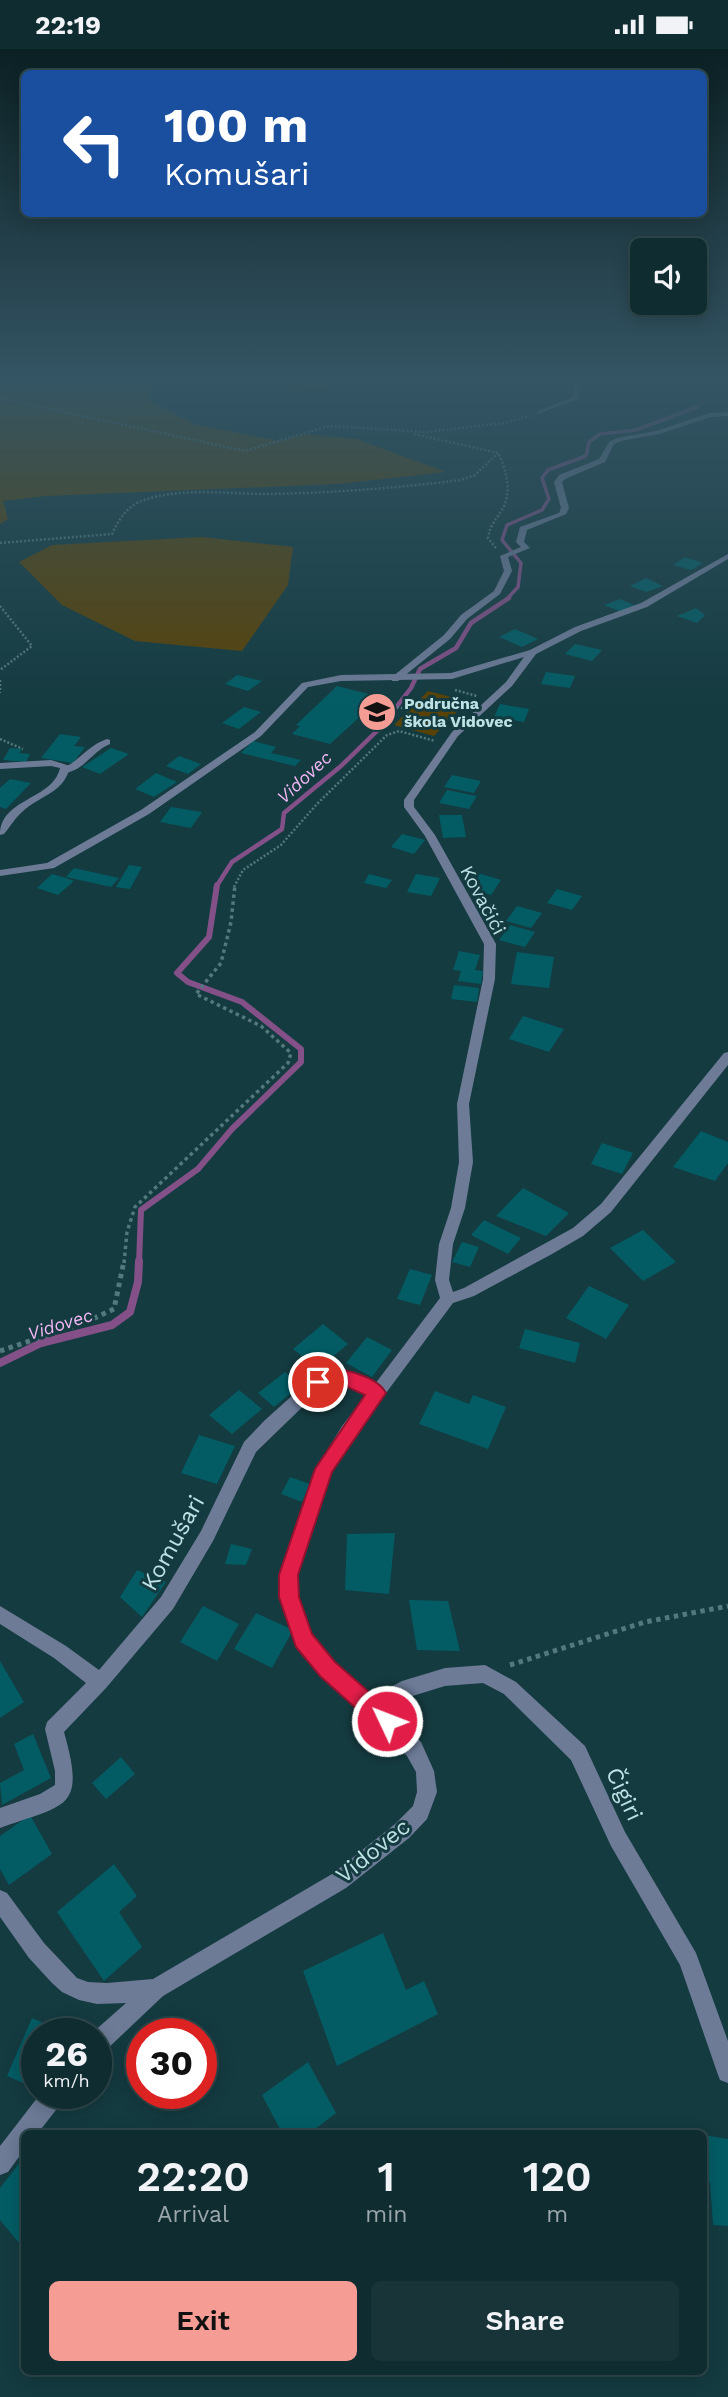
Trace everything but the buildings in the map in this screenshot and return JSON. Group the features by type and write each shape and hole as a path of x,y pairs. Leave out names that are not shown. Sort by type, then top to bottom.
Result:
{"street":[{"path":"395,679 447,637 464,617 497,592 508,571 506,555 526,548 520,542 523,529 562,514 565,508 560,490"},
{"path":"0,873 50,866 145,812 258,734 305,685 321,679 452,676 533,652 578,629 644,605 728,556"},
{"name":"Kovačići","path":"448,1299 442,1280 446,1244 458,1208 466,1162 463,1104 489,979 489,944 430,835 409,807 412,794 454,734 509,684 533,652"},
{"path":"0,832 19,809 54,788 65,771 72,769 99,745 107,742"},
{"path":"0,765 51,763 65,766 65,771"},
{"path":"448,1299 469,1292 547,1250 607,1208 728,1056"},
{"name":"Vidovec","path":"112,2029 156,1989 339,1881 402,1831 420,1812 426,1792 425,1771 414,1749 373,1707 327,1669 304,1640 289,1597 288,1575 324,1469 448,1299"},
{"name":"Komušari","path":"0,1818 60,1796 67,1787 67,1775 54,1729 100,1682 167,1603 207,1536 250,1447 318,1382 339,1376 354,1380 377,1393"},
{"path":"0,1614 60,1651 100,1682"},
{"path":"373,1707 402,1691 444,1677 485,1674"},
{"name":"Čigiri","path":"485,1674 510,1688 578,1753 618,1839 689,1960 728,2072"},
{"path":"0,1900 54,1972 78,1990 119,1993 156,1989"},
{"path":"26,2130 43,2109"},
{"path":"0,2164 21,2137"}],"path":[{"path":"0,543 112,534 117,521 130,508 145,500 195,494 343,493 374,490"},
{"path":"506,555 488,538 488,529 508,503 509,490"},
{"path":"0,606 32,646 0,670"},
{"path":"0,680 0,693"},
{"path":"393,706 406,709"},
{"path":"0,1351 24,1339 98,1319 114,1309 125,1265 127,1221 135,1207 288,1063 290,1053 287,1047 253,1021 196,994 221,963 231,922 233,888 243,870 281,845 317,804 370,754 387,734 400,731 448,745"},
{"path":"485,1674 601,1633 683,1611 728,1606"}],"shaded area":[{"path":"0,490 202,490 46,496 3,501 8,519 0,524"},
{"path":"202,537 293,547 288,585 242,651 135,641 62,605 19,562 52,545"},
{"path":"428,691 467,701 434,736 394,725"}],"waterway":[{"name":"Vidovec","path":"506,600 518,587 521,563 502,540 507,525 542,510 549,499 546,490"},
{"name":"Vidovec","path":"217,886 232,862 282,829 284,813 341,766 381,727 411,688 420,669 456,648 471,623 506,600"},
{"name":"Vidovec","path":"139,1263 141,1210 198,1169 232,1129 301,1062 301,1049 242,1002 188,982 177,973 209,937 217,886"},
{"name":"Vidovec","path":"0,1363 41,1343 112,1325 130,1312 138,1282 139,1261"}],"place":[{"name":"Područna škola Vidovec","path":"377,712"}],"route":[{"path":"318,1382 339,1376 354,1380 377,1393 324,1469 307,1511 288,1575 289,1597 304,1640 327,1669 387,1721"}]}
